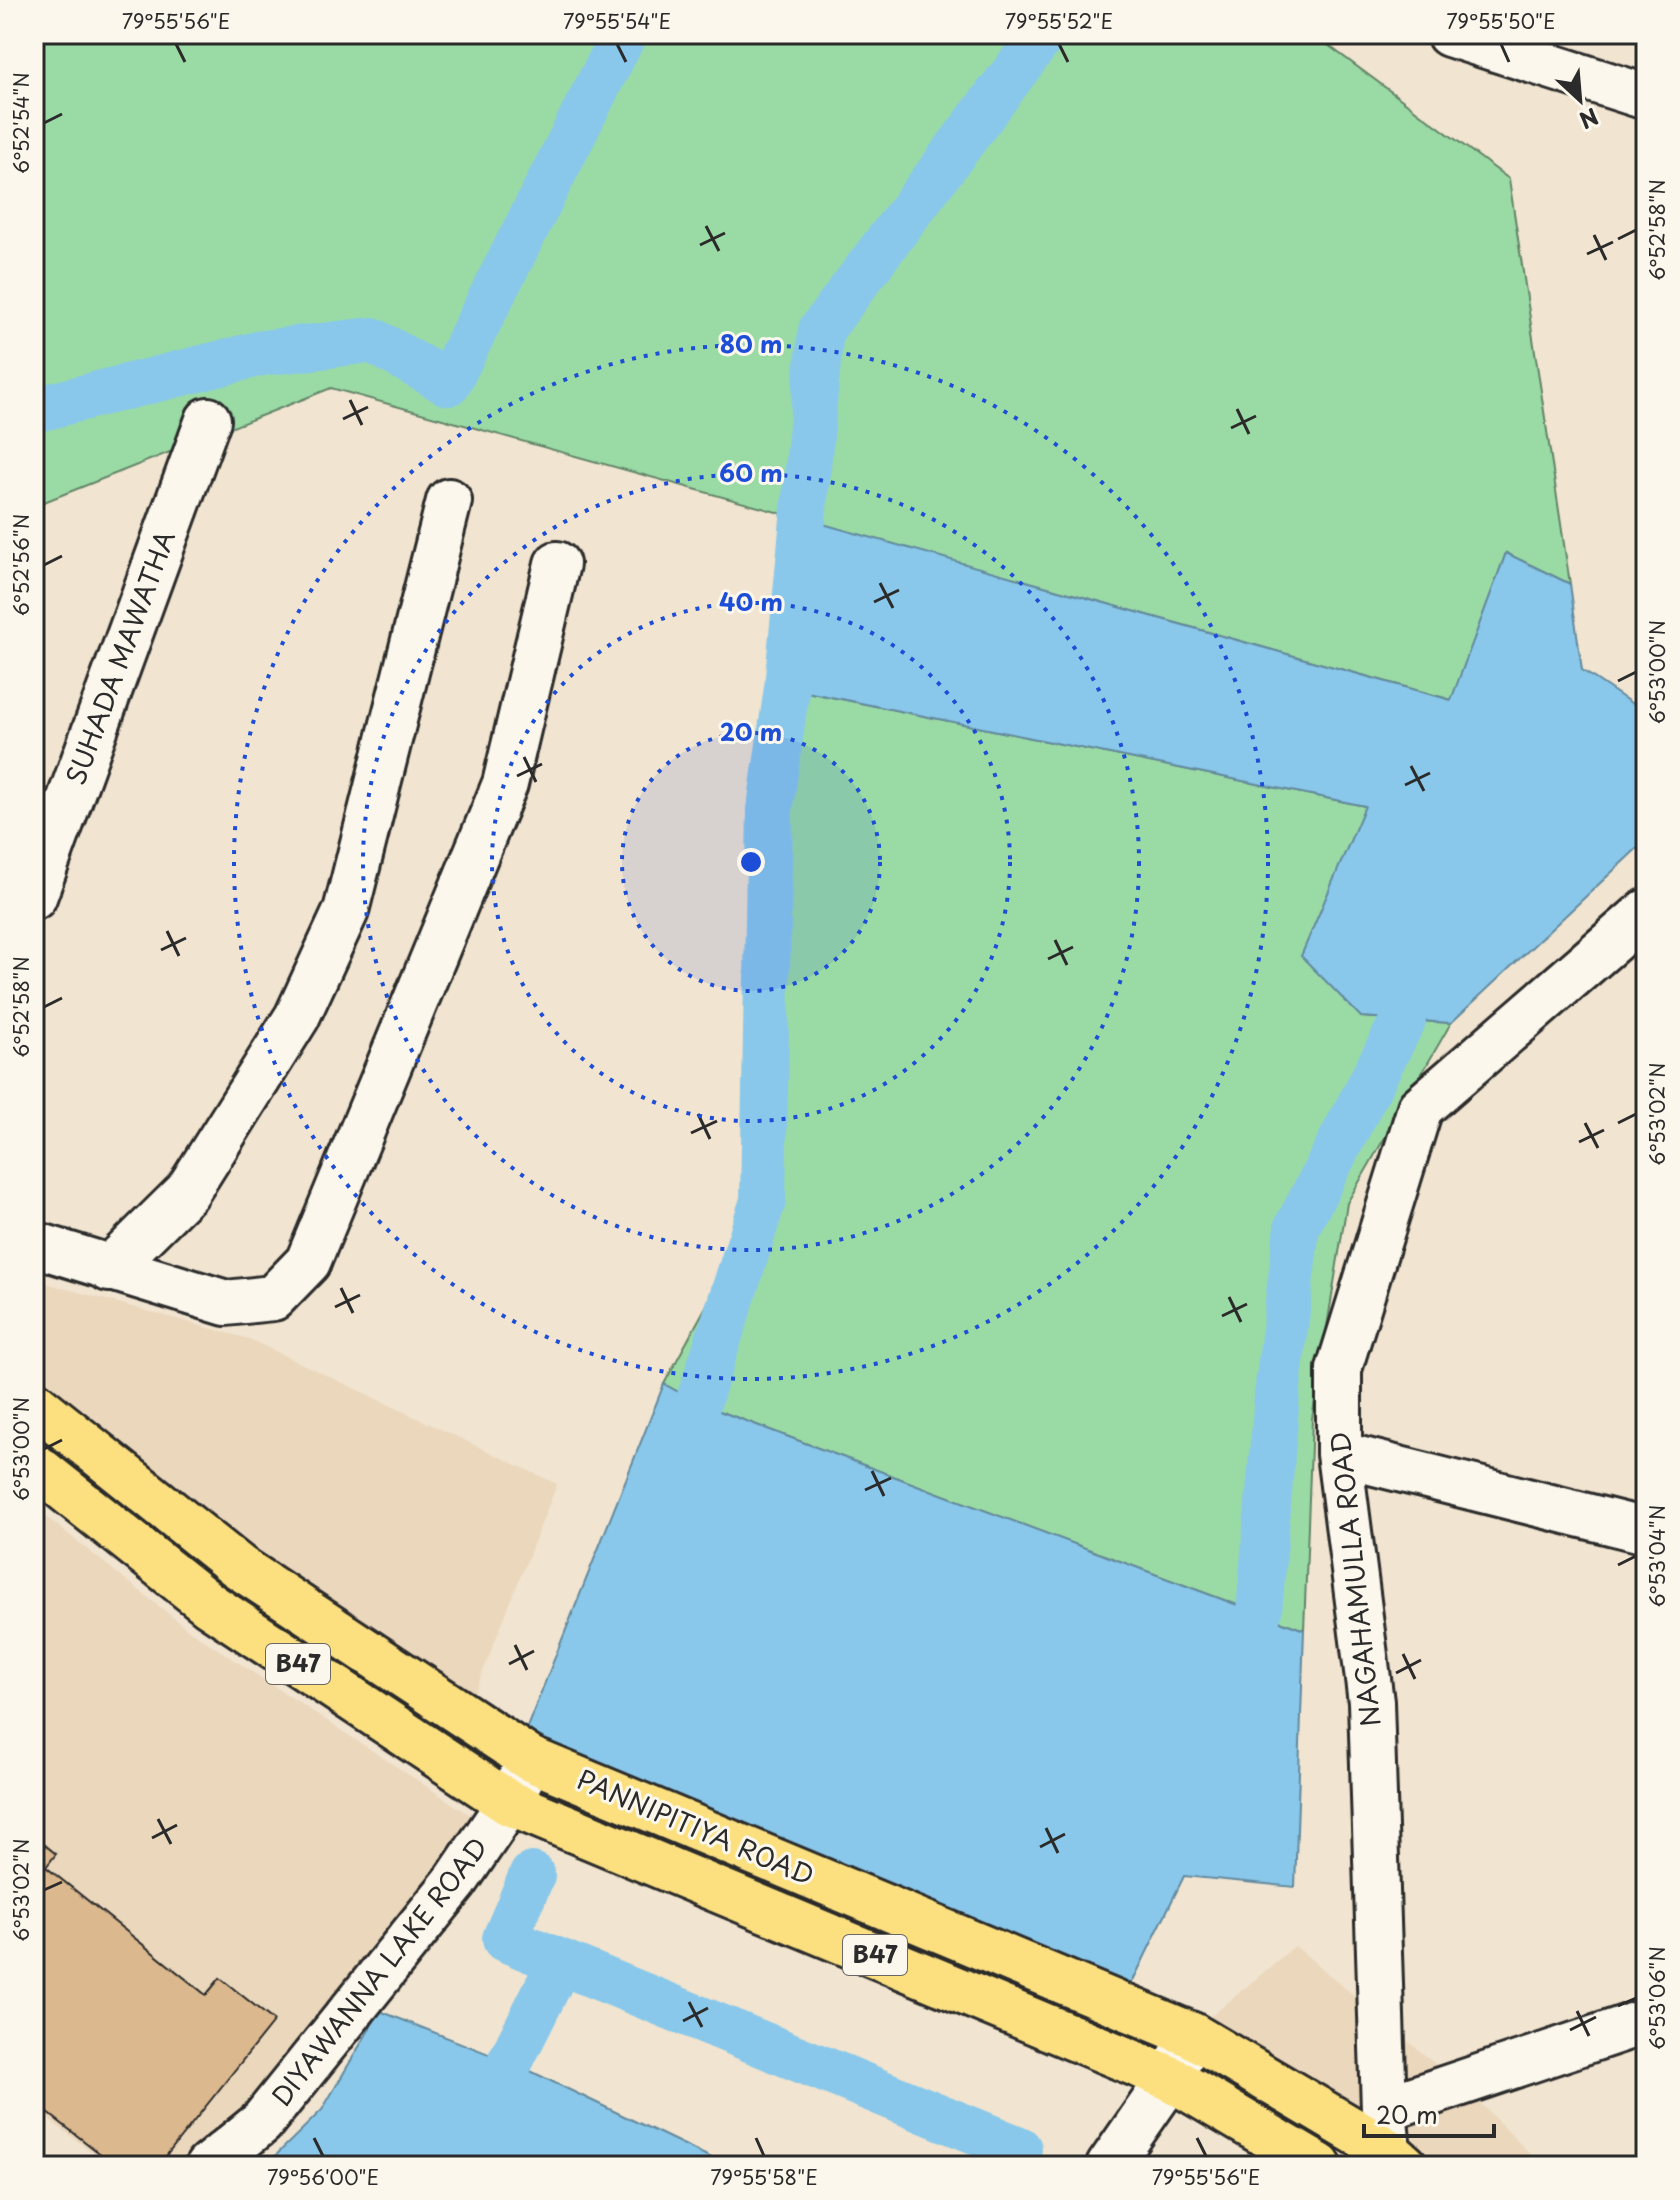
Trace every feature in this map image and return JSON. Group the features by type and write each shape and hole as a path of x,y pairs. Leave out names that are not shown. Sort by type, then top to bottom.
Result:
{"main road":[{"name":"PANNIPITIYA ROAD","path":"34,1403 239,1567 530,1759 1192,2035 1388,2148"},
{"name":"PANNIPITIYA ROAD","path":"34,1465 210,1605 509,1803 1170,2078 1319,2166"}],"street":[{"path":"1449,34 1646,97"},
{"name":"SUHADA MAWATHA","path":"34,897 208,420"},
{"path":"109,1269 187,1192 297,1017 346,911 449,501"},
{"path":"34,1244 226,1303 273,1298 308,1262 505,784 557,564"},
{"name":"NAGAHAMULLA ROAD","path":"1388,2148 1371,1702 1339,1454 1339,1369 1420,1108 1646,912"},
{"path":"1339,1454 1646,1531"},
{"name":"DIYAWANNA LAKE ROAD","path":"208,2166 261,2123 456,1881 509,1803 530,1759"},
{"path":"1388,2148 1646,2021"},
{"path":"1109,2166 1170,2078 1192,2035"}],"shaded area":[{"path":"34,1280 249,1339 557,1484 474,1694 253,1549 34,1375"},
{"path":"34,1507 190,1631 476,1819 453,1854 247,2110 177,2166 111,2166 34,2108"},
{"path":"1295,1946 1471,2094 1542,2166 1414,2166 1195,2030"}],"green space":[{"path":"34,34 1313,34 1509,179 1570,584 1506,553 1452,700 331,388 34,506"},
{"path":"787,688 1365,806 1361,1017 1451,1023 1347,1203 1312,1419 1304,1630 698,1403 664,1384 763,1201 770,808"}],"water":[{"path":"805,519 1451,700 1506,553 1570,584 1582,670 1646,713 1646,840 1451,1023 1361,1017 1301,956 1365,806 787,688"},
{"path":"664,1384 698,1403 1304,1630 1295,1887 1184,1876 1125,1997 522,1740"},
{"path":"380,2011 524,2068 728,2166 265,2166 322,2110"}],"building":[{"path":"34,1836 56,1854 46,1867 206,1995 220,1978 274,2021 158,2166 116,2166 34,2102"}],"waterway":[{"path":"34,410 262,353 372,340 448,383 624,34"},
{"path":"698,1403 763,1201 770,808 787,688 821,330 1043,34"},
{"path":"1259,1612 1277,1395 1297,1227 1403,1020"},
{"path":"532,1875 505,1939 1019,2149"},
{"path":"510,2062 560,1962"}]}
